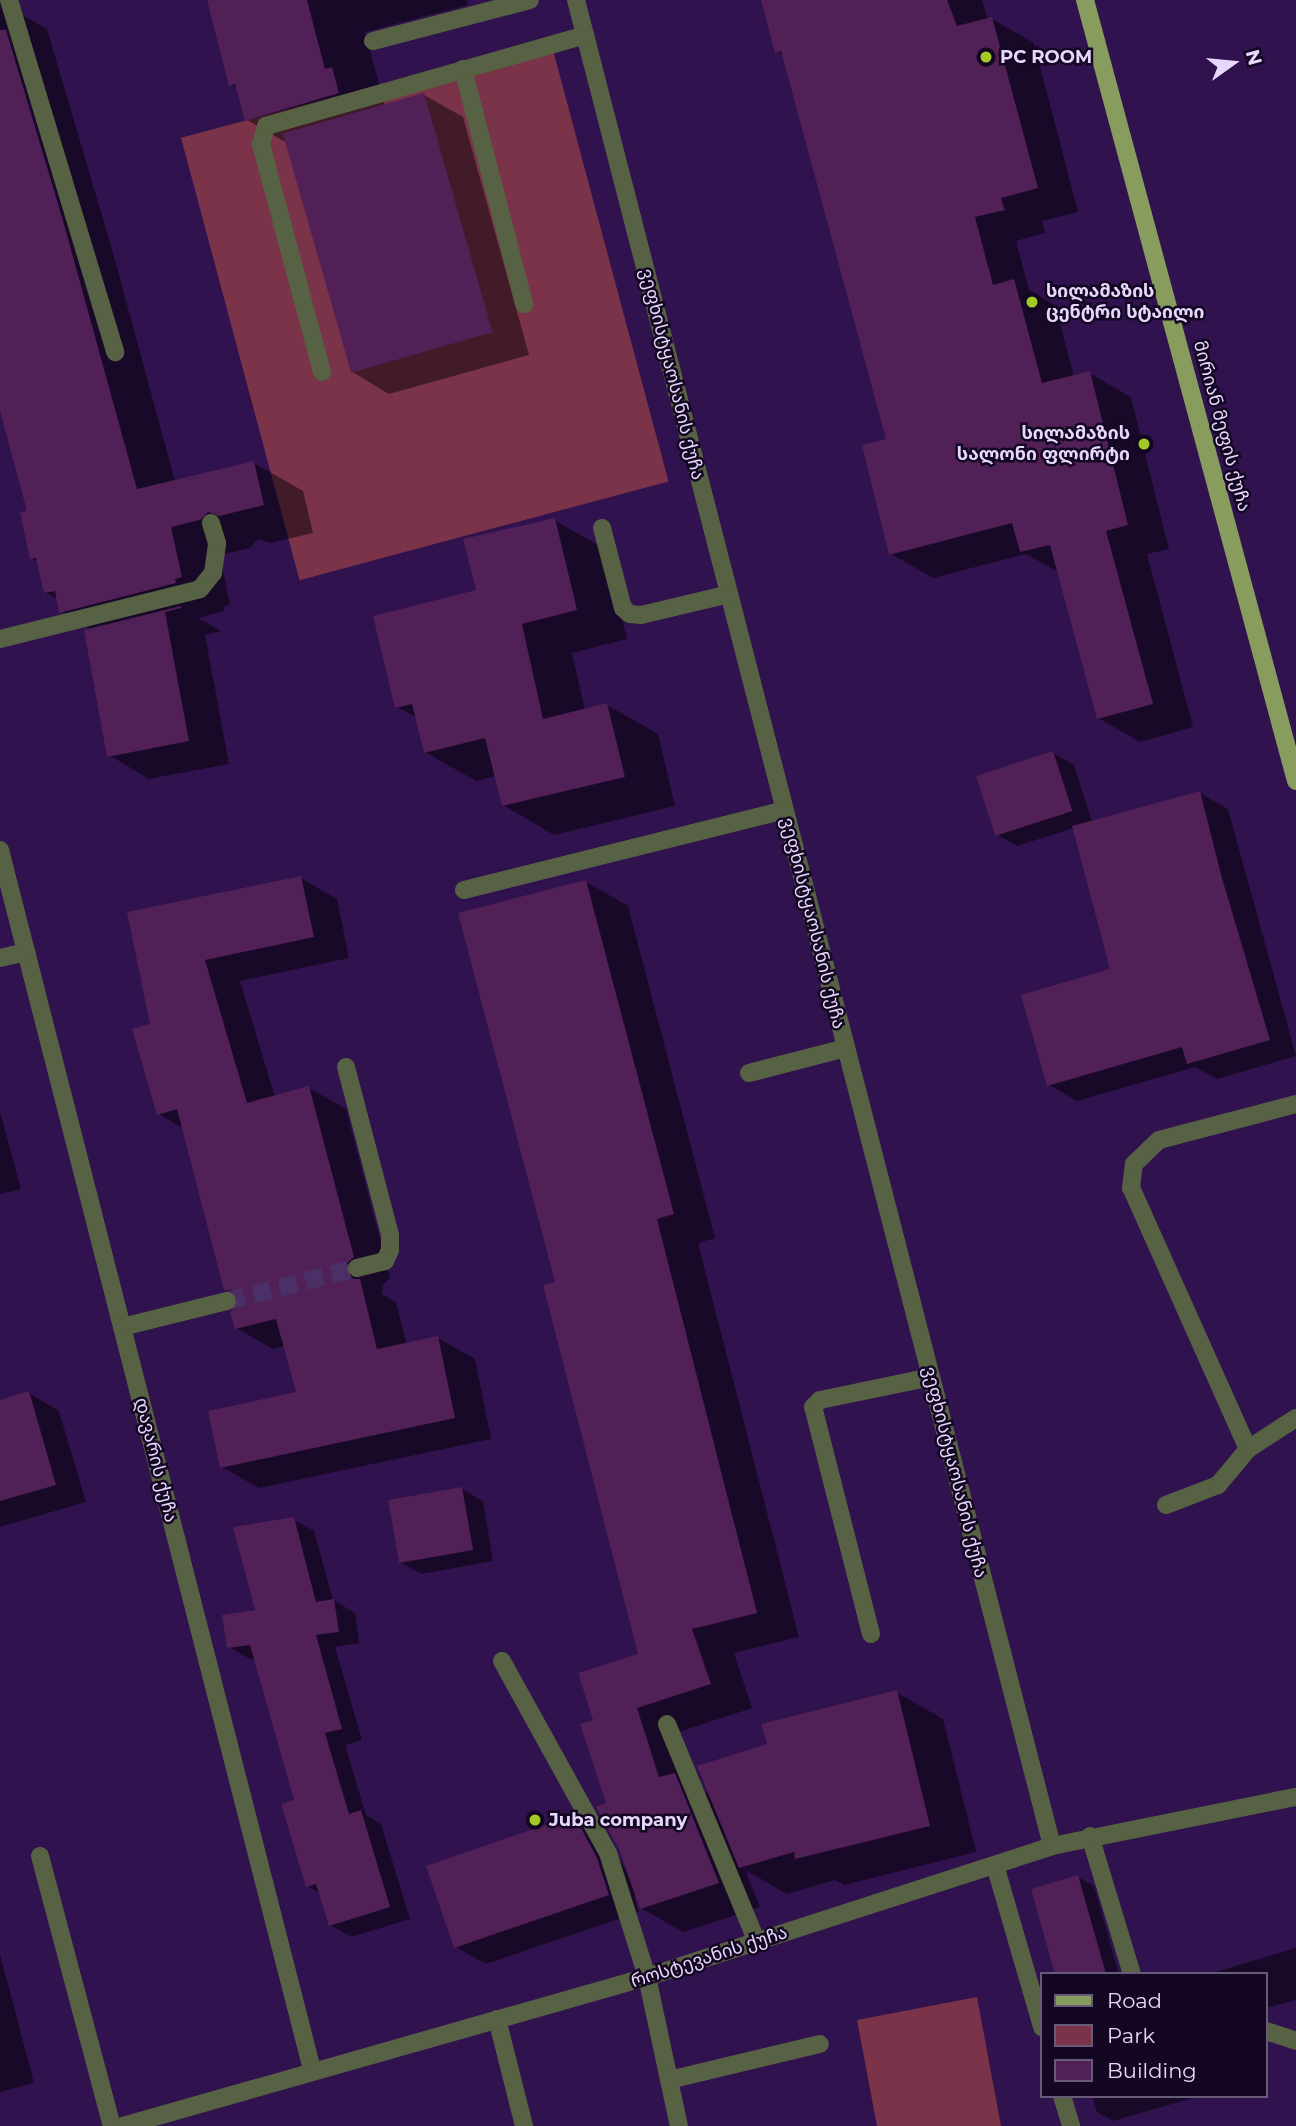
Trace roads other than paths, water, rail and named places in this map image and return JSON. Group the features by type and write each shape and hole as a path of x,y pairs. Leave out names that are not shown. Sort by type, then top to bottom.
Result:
{"main road":[{"name":"მირიან მეფის ქუჩა","path":"1085,0 1296,781"}],"street":[{"path":"9,0 116,352"},
{"path":"373,41 530,0"},
{"name":"ვეფხისტყაოსანის ქუჩა","path":"576,0 1052,1846"},
{"path":"322,372 261,144 266,126 585,35"},
{"path":"463,69 524,304"},
{"path":"0,639 200,589 213,573 217,543 211,523"},
{"path":"602,528 623,608 630,614 641,615 729,594"},
{"path":"464,890 784,810"},
{"name":"დავარის ქუჩა","path":"0,850 312,2070"},
{"path":"0,958 26,952"},
{"path":"749,1073 846,1048"},
{"path":"346,1067 390,1235 390,1250 385,1261 357,1269"},
{"path":"1248,1449 1131,1188 1134,1164 1159,1140 1296,1104"},
{"path":"122,1328 227,1301"},
{"path":"871,1634 813,1407 820,1400 931,1377"},
{"path":"1166,1505 1218,1485 1248,1449 1296,1418"},
{"path":"502,1661 608,1853 647,1977 679,2126"},
{"path":"667,1724 757,1942"},
{"name":"როსტევანის ქუჩა","path":"124,2126 162,2121 312,2070 647,1977 1052,1846 1090,1836 1296,1797"},
{"path":"1090,1836 1131,1972"},
{"path":"40,1856 112,2126"},
{"path":"995,1865 1040,2020"},
{"path":"497,2019 524,2126"},
{"path":"1268,2032 1296,2041"},
{"path":"669,2080 820,2044"},
{"path":"1063,2098 1071,2126"}],"tunnel":[{"path":"227,1301 357,1268"}],"place":[{"name":"PC ROOM","path":"986,57"},
{"name":"სილამაზის ცენტრი სტაილი","path":"1032,302"},
{"name":"სილამაზის სალონი ფლირტი","path":"1144,444"},
{"name":"Juba company","path":"535,1820"}]}
